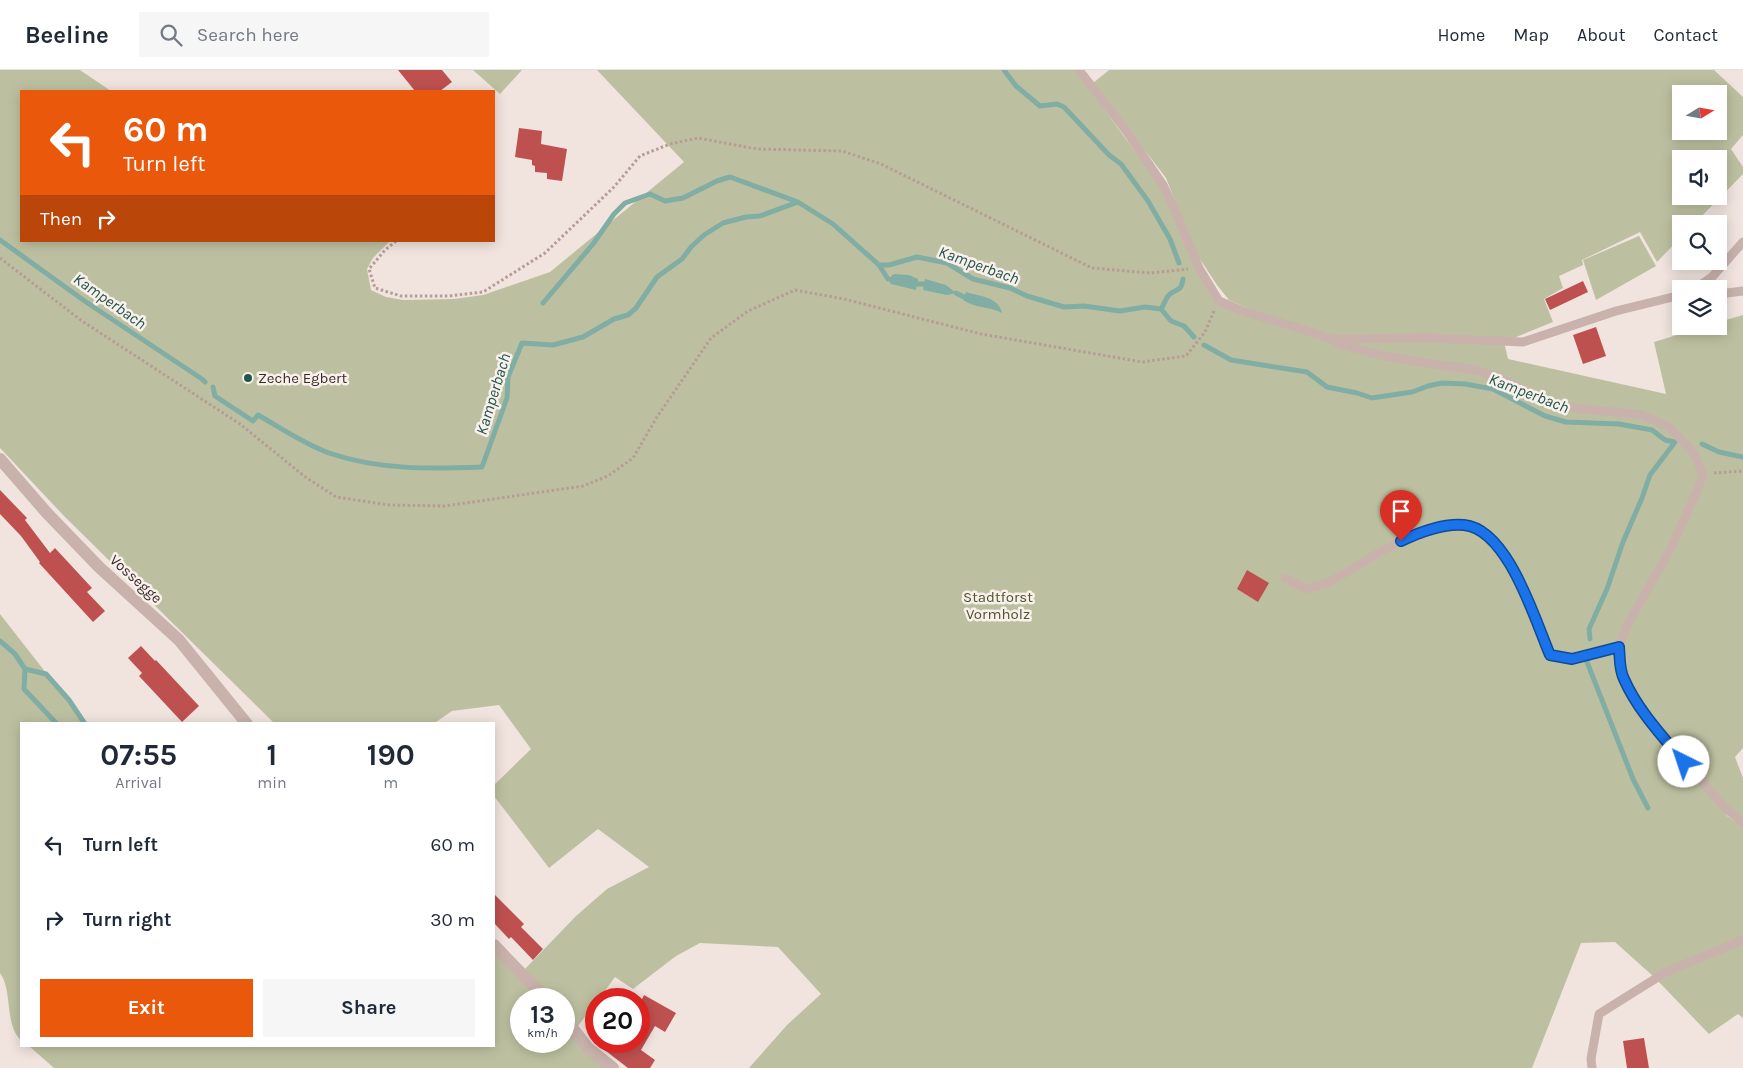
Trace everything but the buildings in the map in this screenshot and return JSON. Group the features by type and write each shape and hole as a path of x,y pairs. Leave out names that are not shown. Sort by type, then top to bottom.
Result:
{"street":[{"name":"Vossegge","path":"0,459 46,512 99,567 179,640 245,722"},
{"path":"495,946 535,988"},
{"path":"575,1032 588,1048 613,1068"}],"lane":[{"path":"1079,70 1127,132 1163,185 1199,268 1218,301 1333,339 1340,344 1384,356 1480,372 1504,380 1556,406 1642,415 1669,427 1678,435 1693,452 1702,474 1697,491 1670,550 1626,627 1619,647 1620,665 1623,678 1640,707 1662,736 1719,802 1743,822"},
{"path":"1707,280 1743,242"},
{"path":"1727,293 1743,291"},
{"path":"1333,339 1429,338 1523,342 1616,310 1672,297"},
{"path":"1285,578 1306,589 1330,582 1385,549 1418,534 1434,529 1465,525 1479,530 1500,548 1513,568 1550,655 1572,659 1619,647"},
{"path":"1592,1068 1591,1059 1599,1014 1666,972 1743,940"}],"path":[{"path":"395,242 385,250 370,269 375,288 401,296 449,296 483,292 545,253 614,187 640,156 670,144 698,138 757,149 842,151 881,164 1092,268 1150,273 1199,268"},
{"path":"0,258 82,321 240,424 304,476 336,497 389,505 445,506 582,486 608,476 633,458 657,418 711,338 748,311 794,290 844,299 981,334 1142,362 1186,356 1206,332 1218,301"},
{"path":"1702,474 1743,471"}],"green space":[{"name":"Stadtforst Vormholz","path":"0,70 80,70 110,90 20,90 20,242 389,242 373,258 367,269 371,290 386,297 403,300 454,299 483,295 550,272 684,162 597,70 1075,70 1160,185 1218,304 1257,312 1229,300 1196,253 1166,178 1093,83 1109,70 1714,70 1743,97 1743,135 1731,149 1743,167 1743,174 1727,190 1727,150 1672,150 1672,205 1713,205 1703,215 1672,215 1672,246 1657,262 1640,232 1582,260 1583,265 1559,276 1563,288 1544,299 1553,322 1504,342 1508,359 1666,394 1654,342 1677,335 1727,335 1727,320 1743,315 1743,748 1735,757 1743,778 1743,817 1734,812 1687,769 1727,816 1743,826 1743,936 1654,977 1615,942 1581,943 1532,1068 749,1068 787,1025 821,994 778,947 700,943 676,956 634,988 615,977 607,988 585,988 585,1017 578,1026 575,1023 575,988 541,988 524,970 576,916 607,889 649,867 598,829 549,868 495,797 495,784 531,749 499,705 452,711 436,722 273,722 64,516 0,448"},
{"path":"473,70 522,70 500,94"},
{"path":"1639,236 1656,266 1596,300 1583,260"},
{"path":"0,614 84,722 20,722 20,1039 12,1026 4,980 0,973"},
{"path":"1743,943 1743,1018 1738,1014 1709,1034 1657,980"},
{"path":"495,953 528,988 510,988 510,1053 575,1053 575,1037 585,1047 585,1053 591,1053 606,1068 54,1068 30,1047 495,1047"}],"water":[{"path":"894,274 909,275 918,279 916,290 891,284 888,279"},
{"path":"925,279 946,285 956,293 947,295 923,290"},
{"path":"966,292 993,300 1002,313 968,303 963,300"}],"waterway":[{"path":"1004,70 1016,86 1040,106 1057,104 1064,107 1109,155 1121,164 1148,201 1170,239 1179,263"},
{"path":"543,303 593,244 614,214 625,203 650,194 665,201 683,198 717,181 730,177 798,202"},
{"name":"Kamperbach","path":"213,387 215,396 253,421 258,415 311,445 348,459 405,467 482,467 507,398 508,377 522,343 553,345 583,337 614,319 628,315 636,308 657,277 682,259 704,235 723,223 746,217 760,216 798,202 833,224 879,265 889,265 917,257 947,263 973,279 1010,288 1027,296 1064,307 1084,306 1120,311 1145,307 1161,309 1171,321 1184,326 1194,337"},
{"name":"Kamperbach","path":"0,240 86,302 205,382"},
{"path":"879,265 888,279"},
{"path":"1161,309 1169,295 1180,288 1183,279"},
{"path":"917,284 924,284"},
{"path":"956,293 964,297"},
{"name":"Kamperbach","path":"1204,345 1231,360 1307,372 1327,387 1372,398 1412,392 1442,383 1465,384 1493,389 1545,416 1566,422 1619,424 1652,430 1665,440 1675,442 1650,475 1623,542 1607,589 1589,629 1590,639"},
{"name":"Kamperbach","path":"1702,444 1719,452 1743,457"},
{"path":"0,641 15,654 25,669 24,689 55,722"},
{"path":"1587,662 1633,779 1648,808"},
{"path":"25,669 46,674 69,700 84,722"}],"place":[{"name":"Zeche Egbert","path":"248,378"}],"route":[{"path":"1401,541 1434,529 1465,525 1479,530 1489,537 1500,548 1513,568 1550,655 1572,659 1619,647 1623,678 1640,707 1684,762"}]}
